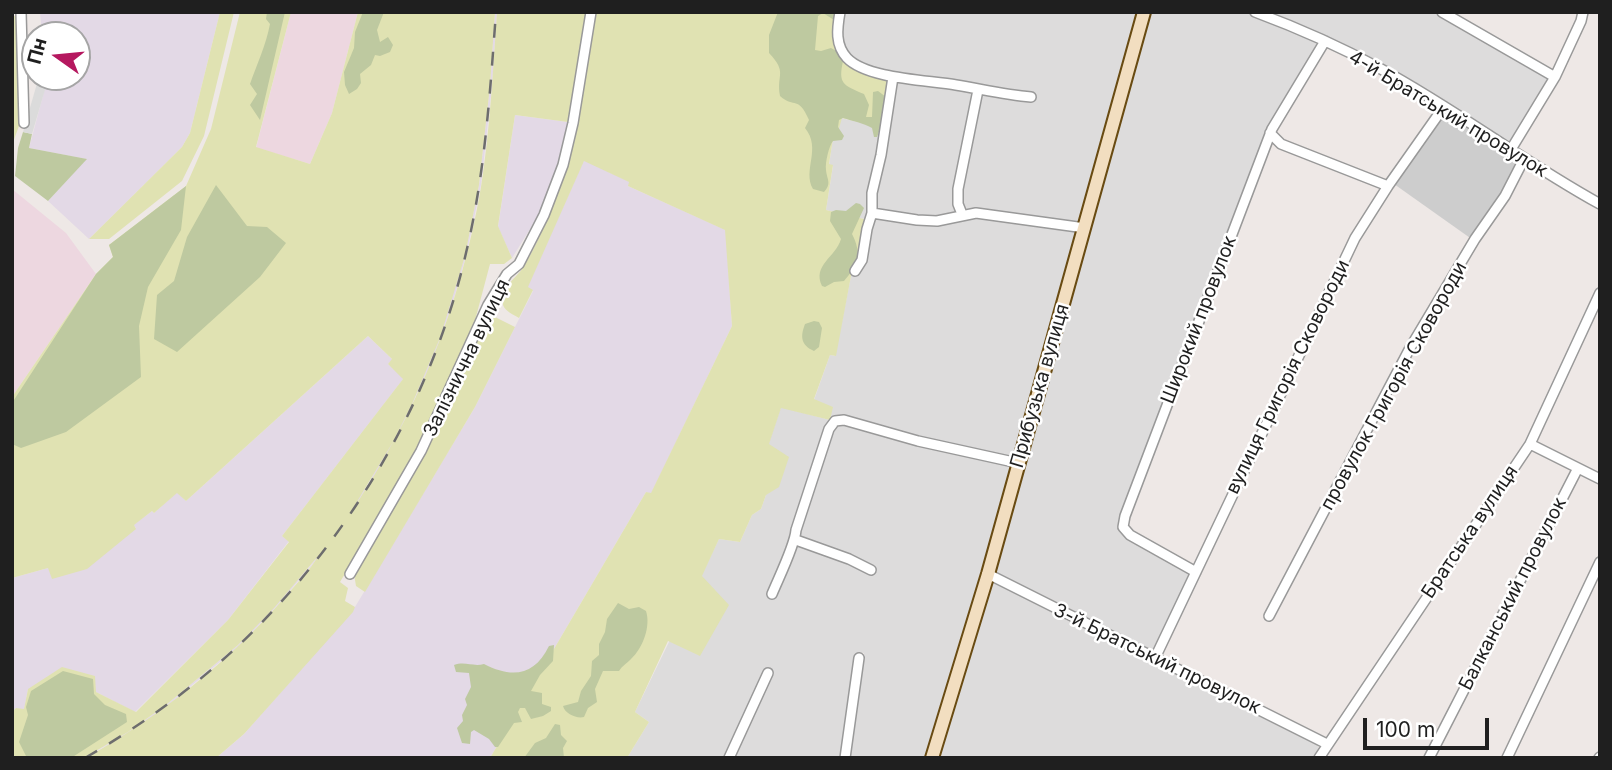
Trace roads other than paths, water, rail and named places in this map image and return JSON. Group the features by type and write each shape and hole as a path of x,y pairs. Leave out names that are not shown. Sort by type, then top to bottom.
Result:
{"street":[{"path":"21,12 24,123"},
{"name":"Залізнична вулиця","path":"350,574 421,451 488,305 507,274 519,264 544,215 563,165 573,123 591,12"},
{"path":"840,12 837,32 842,52 855,64 893,77 1031,97"},
{"name":"Прибузька вулиця","path":"932,758 988,574 1144,12"},
{"name":"4-й Братський провулок","path":"1255,12 1325,41 1383,70 1510,151 1600,204"},
{"path":"1442,12 1555,77"},
{"path":"1510,151 1555,77 1583,12"},
{"name":"Широкий провулок","path":"1196,572 1130,536 1124,530 1124,523 1270,133 1325,41"},
{"path":"855,271 862,260 864,239 872,213 872,193 893,77"},
{"path":"962,214 957,197 978,90"},
{"name":"вулиця Григорія Сковороди","path":"1155,658 1349,251 1388,186 1443,108"},
{"path":"1270,133 1281,144 1388,186"},
{"name":"провулок Григорія Сковороди","path":"1269,616 1410,348 1475,239 1505,196 1524,159"},
{"path":"872,213 937,221 962,214 982,214 1085,228"},
{"name":"Братська вулиця","path":"1319,758 1530,443 1600,293"},
{"path":"772,594 784,561 796,540 796,530 829,429 831,424 839,419 918,441 1018,463"},
{"path":"1530,443 1600,479"},
{"name":"Балканський провулок","path":"1429,758 1578,468"},
{"path":"796,540 871,570"},
{"path":"1507,758 1600,562"},
{"name":"3-й Братський провулок","path":"988,574 1327,744"},
{"path":"845,758 859,658"},
{"path":"729,758 768,673"}],"railway":[{"path":"85,758 165,706 238,646 315,562 350,515 380,466 408,415 432,362 466,253 482,163 496,12"}]}
